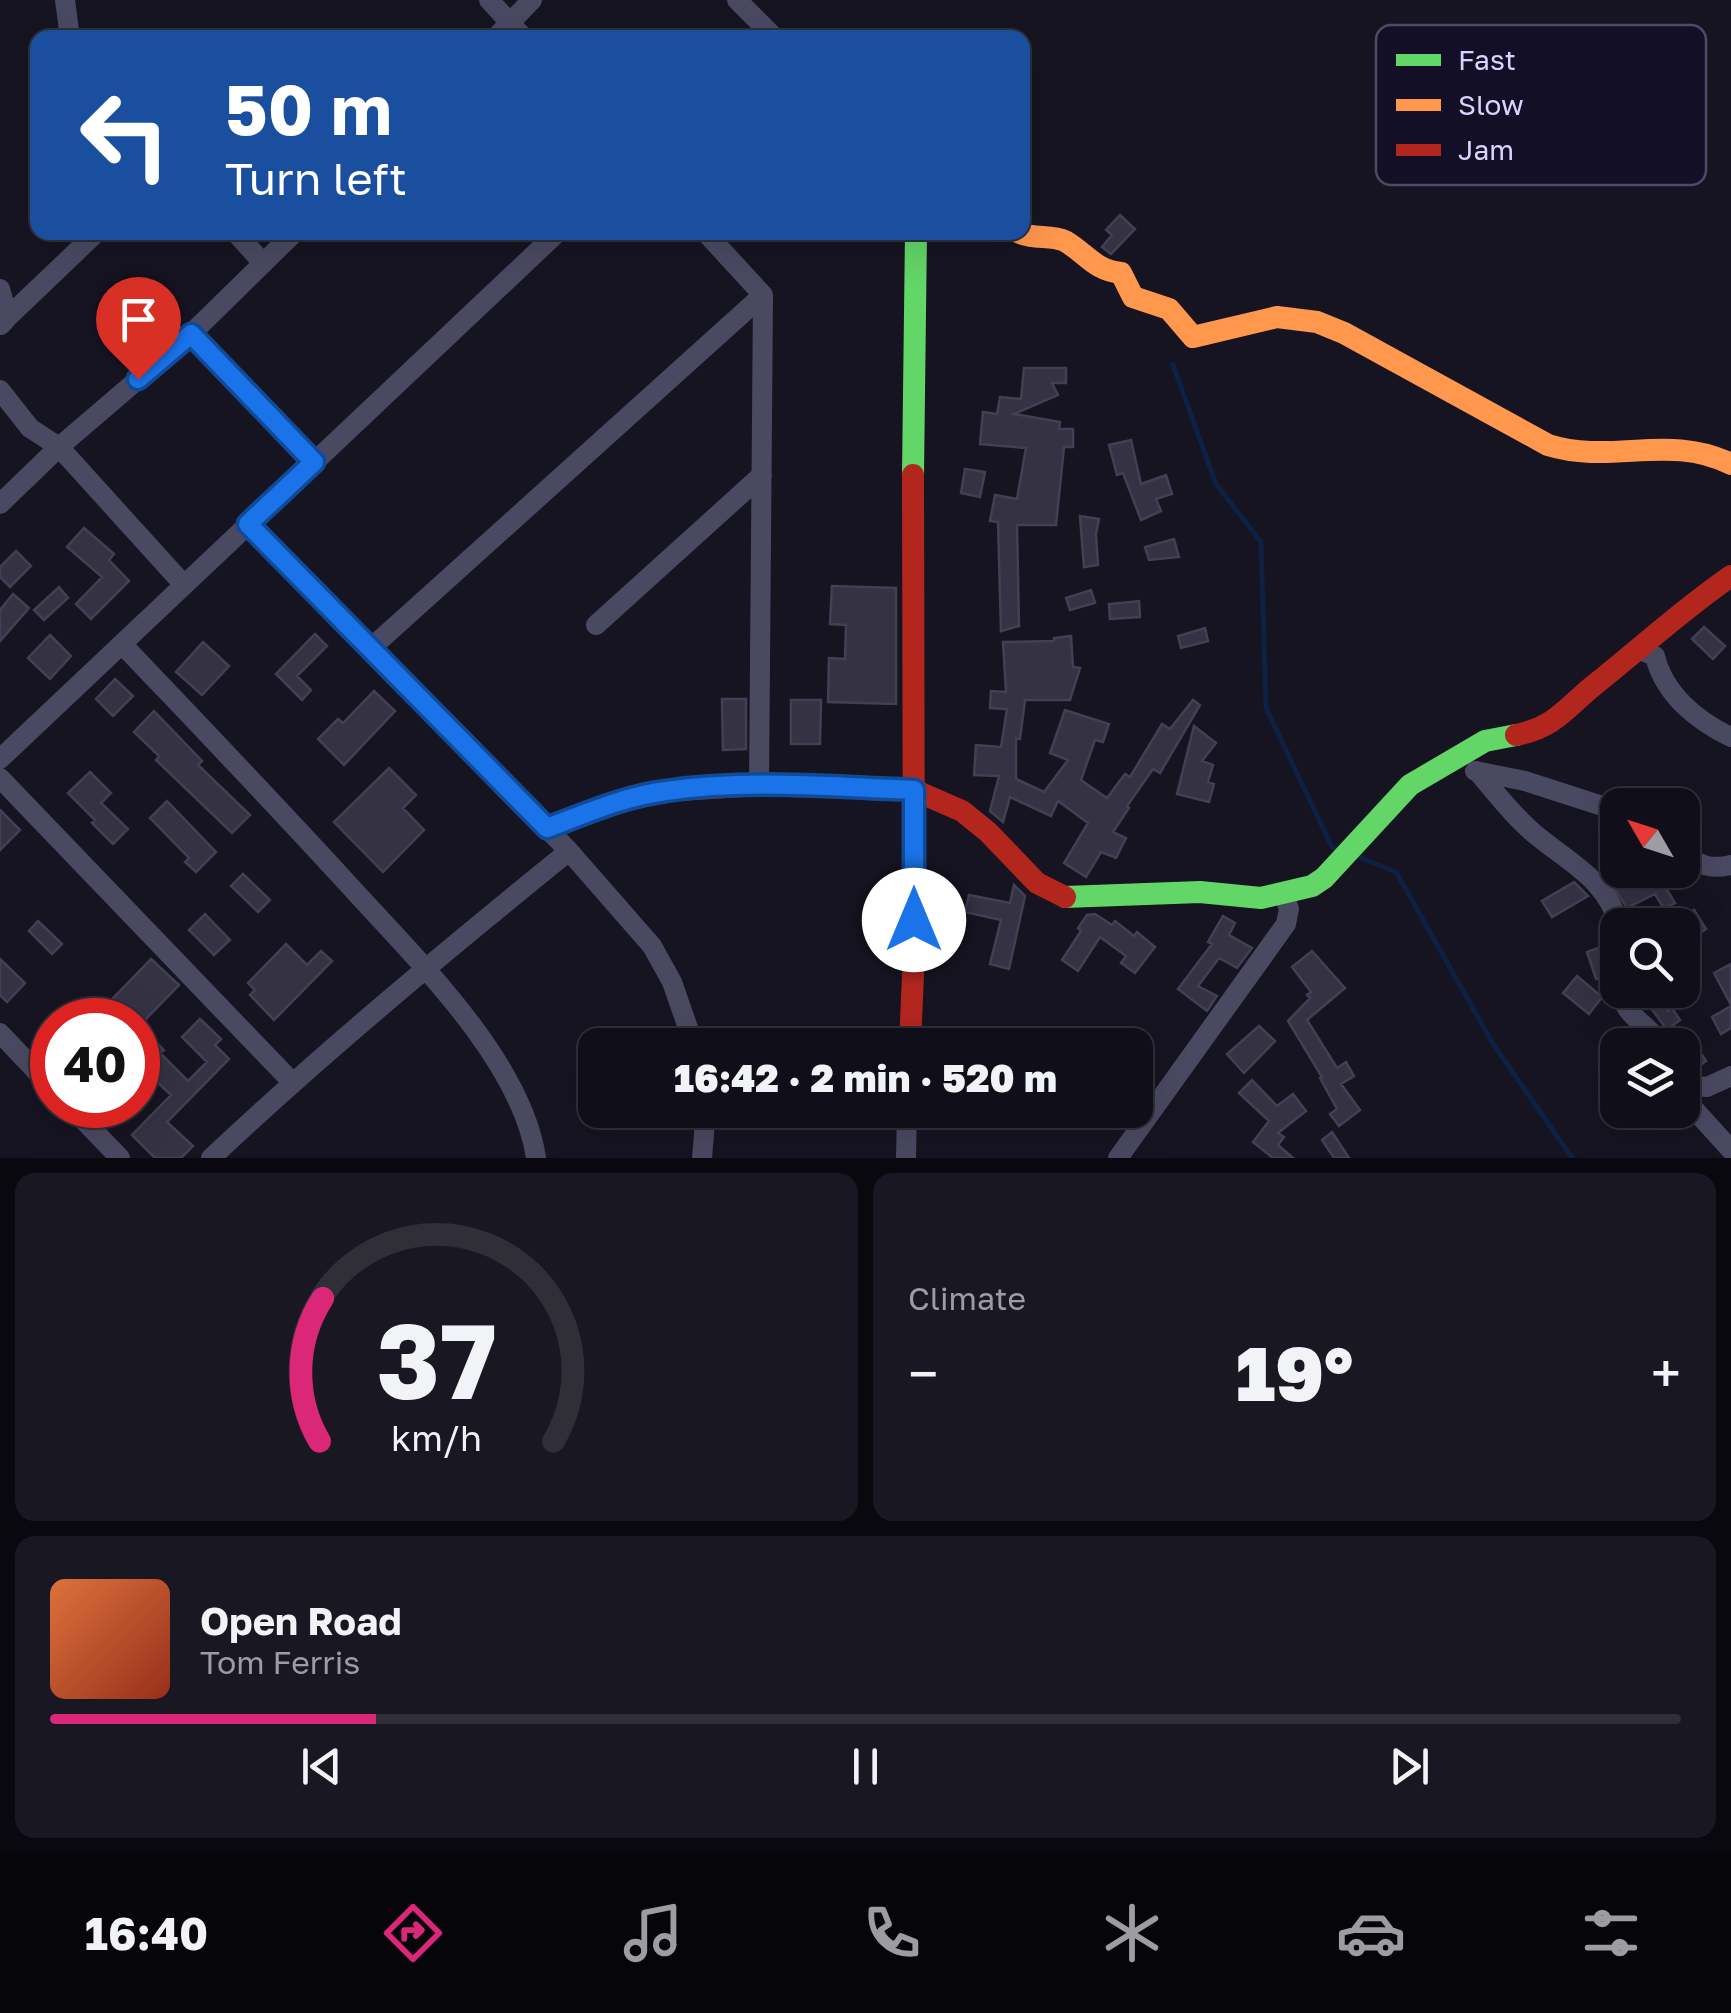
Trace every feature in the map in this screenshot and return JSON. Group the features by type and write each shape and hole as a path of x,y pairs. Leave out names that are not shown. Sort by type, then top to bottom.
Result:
{"street":[{"path":"65,0 69,30"},
{"path":"489,0 507,30"},
{"path":"511,30 532,0"},
{"path":"736,0 761,30"},
{"path":"1030,237 1062,239 1104,271 1121,274 1126,291 1135,302 1160,306 1178,317 1193,337 1288,317 1328,326 1468,401 1510,428 1559,449 1588,454 1634,452 1664,445 1694,449 1731,464"},
{"path":"4,322 90,240"},
{"path":"242,240 264,263"},
{"path":"0,504 59,447 191,334 287,240"},
{"path":"0,760 550,240"},
{"path":"712,240 763,295 760,785"},
{"path":"910,1028 916,240"},
{"path":"0,289 4,322"},
{"path":"370,649 763,295"},
{"path":"191,334 314,462"},
{"path":"0,390 30,428 59,447 184,585"},
{"path":"596,625 762,475"},
{"path":"248,524 570,851 664,963 688,1028"},
{"path":"547,828 663,791 760,785 914,790 962,811 1038,884 1070,899 1120,892 1200,892 1261,898 1284,895 1324,878 1410,785 1485,741 1541,730 1554,722 1685,607 1731,576"},
{"path":"122,644 424,968 504,1071 533,1136 536,1158"},
{"path":"1639,650 1655,656 1666,685 1691,712 1731,736"},
{"path":"1438,766 1513,778 1600,805"},
{"path":"1477,772 1538,837 1601,887 1613,908"},
{"path":"0,778 292,1082"},
{"path":"211,1158 424,968 570,851"},
{"path":"1700,865 1716,869 1731,865"},
{"path":"1118,1158 1286,924 1289,909 1284,895"},
{"path":"1625,1008 1648,1028"},
{"path":"0,1032 30,1064"},
{"path":"1700,1087 1707,1088 1731,1076"},
{"path":"1700,1116 1731,1150"},
{"path":"91,1128 120,1158"},
{"path":"702,1158 704,1128"},
{"path":"906,1158 907,1128"}],"building":[{"path":"1120,215 1135,229 1111,254 1102,247 1112,235 1106,230"},
{"path":"1024,368 1066,368 1066,383 1052,383 1058,395 1014,414 1060,422 1059,429 1073,429 1073,447 1064,447 1056,525 1017,525 1019,626 1001,631 998,522 990,521 995,495 1017,499 1026,448 980,444 983,412 997,414 1000,397 1021,399"},
{"path":"1131,440 1141,484 1166,475 1172,494 1156,499 1161,511 1141,520 1123,473 1117,475 1109,445"},
{"path":"965,469 985,472 980,497 961,493"},
{"path":"1080,516 1099,519 1098,565 1084,567"},
{"path":"84,528 114,554 109,560 129,581 91,619 76,604 102,577 67,547"},
{"path":"1174,539 1179,557 1149,560 1145,547"},
{"path":"16,551 31,566 10,587 0,577 0,567"},
{"path":"832,586 896,588 896,704 828,702 829,658 845,659 846,625 830,624"},
{"path":"59,587 68,598 44,620 34,610"},
{"path":"1091,590 1095,603 1070,610 1066,598"},
{"path":"13,594 29,608 0,641 0,610"},
{"path":"1139,601 1140,617 1110,619 1109,604"},
{"path":"1704,627 1725,646 1713,659 1692,639"},
{"path":"1205,628 1208,641 1181,648 1178,636"},
{"path":"315,634 327,646 297,676 311,690 302,700 276,674"},
{"path":"50,635 71,656 50,679 28,658"},
{"path":"1071,636 1073,667 1080,668 1070,700 1025,700 1020,739 1016,738 1016,779 1044,792 1068,760 1050,753 1065,710 1109,724 1103,742 1095,740 1081,780 1107,798 1125,774 1130,777 1162,724 1170,729 1193,700 1200,705 1160,773 1153,769 1127,806 1113,832 1126,838 1116,858 1101,852 1086,877 1064,863 1088,823 1058,801 1051,816 1010,797 1003,822 990,811 999,776 974,775 976,745 1001,747 1007,709 990,708 991,691 1006,692 1003,642 1054,641"},
{"path":"203,642 229,666 202,695 176,672"},
{"path":"115,679 133,696 113,716 96,699"},
{"path":"374,691 395,711 344,765 318,739 338,719 343,723"},
{"path":"722,699 746,699 746,749 723,750"},
{"path":"791,700 821,700 820,744 791,744"},
{"path":"154,711 202,761 198,765 250,815 232,833 156,760 159,756 134,732"},
{"path":"1194,726 1216,743 1202,761 1213,765 1208,782 1214,784 1209,802 1177,794"},
{"path":"389,768 416,795 403,808 424,830 383,872 334,822"},
{"path":"90,772 111,793 101,803 128,829 113,844 68,793"},
{"path":"167,801 216,852 196,872 185,862 189,858 150,818"},
{"path":"0,810 20,830 0,850"},
{"path":"243,874 270,900 258,912 231,886"},
{"path":"1574,882 1588,896 1552,917 1542,901"},
{"path":"1014,885 1025,896 1009,969 990,964 1001,920 965,912 969,895 1010,903"},
{"path":"1614,888 1666,888 1675,903 1663,908 1655,894 1627,908"},
{"path":"205,914 230,940 214,955 189,930"},
{"path":"1095,914 1112,925 1115,921 1134,936 1137,932 1155,947 1135,973 1121,963 1126,956 1100,937 1078,971 1062,960 1087,915"},
{"path":"1223,916 1235,923 1229,935 1252,948 1237,968 1219,958 1198,986 1217,996 1207,1011 1178,989 1212,944 1208,942"},
{"path":"38,921 62,944 52,954 29,931"},
{"path":"286,944 307,965 321,951 332,961 274,1020 250,995 255,990 248,983"},
{"path":"1600,947 1600,978 1596,979 1587,952"},
{"path":"1312,951 1345,988 1307,1020 1337,1068 1346,1062 1354,1076 1341,1084 1360,1110 1339,1126 1330,1114 1337,1109 1322,1077 1288,1021 1311,992 1292,967"},
{"path":"0,959 25,983 7,1002 0,995"},
{"path":"151,959 179,985 160,1005 160,998 113,998"},
{"path":"1731,964 1731,1005 1714,973"},
{"path":"1577,976 1600,1000 1589,1014 1563,993"},
{"path":"1731,1006 1731,1028 1721,1034 1712,1017"},
{"path":"1651,1008 1672,1008 1680,1020 1666,1028"},
{"path":"200,1019 221,1039 215,1045 229,1059 167,1122 193,1146 181,1158 155,1158 132,1135 139,1128 160,1128 160,1106 171,1095 160,1085 160,1053 188,1081 207,1062 182,1037"},
{"path":"1259,1026 1275,1041 1244,1073 1227,1054"},
{"path":"1252,1080 1277,1106 1293,1094 1306,1111 1278,1133 1284,1137 1278,1145 1293,1158 1273,1158 1253,1142 1269,1121 1239,1093"},
{"path":"1332,1132 1349,1158 1334,1158 1322,1140"}],"waterway":[{"path":"1173,365 1216,484 1261,542 1266,708 1332,847 1339,850"},
{"path":"1359,857 1396,872 1492,1042 1572,1158"}],"traffic: fast":[{"path":"913,475 916,240"},
{"path":"1065,897 1200,892 1261,898 1312,886 1324,878 1410,785 1485,741 1516,735"}],"traffic: slow":[{"path":"1030,236 1065,241 1097,265 1121,273 1133,297 1169,309 1193,337 1277,317 1317,322 1548,445 1595,452 1685,451 1731,464"}],"traffic: jam":[{"path":"911,1028 913,475"},
{"path":"1516,735 1542,727 1561,714 1731,576"},
{"path":"547,828 663,791 759,785 914,790 962,811 1037,883 1065,897"}],"route":[{"path":"138,379 191,334 314,462 248,524 547,828 663,791 760,785 914,790 914,920"}]}
